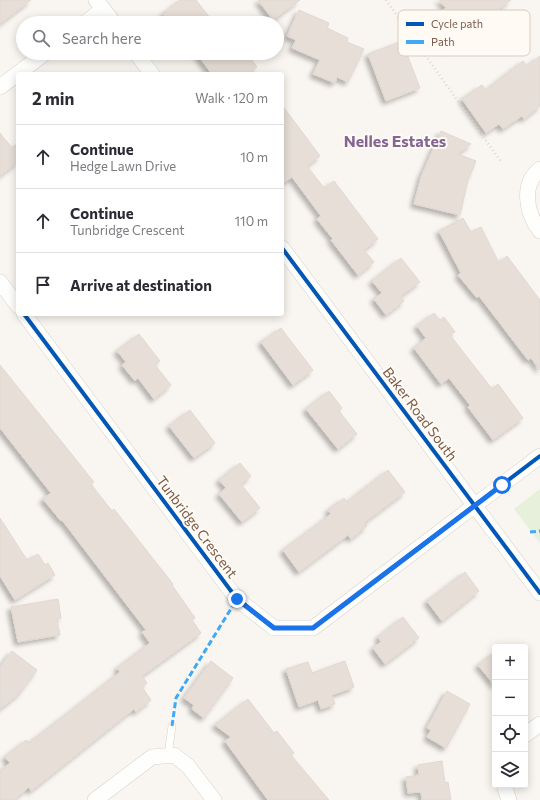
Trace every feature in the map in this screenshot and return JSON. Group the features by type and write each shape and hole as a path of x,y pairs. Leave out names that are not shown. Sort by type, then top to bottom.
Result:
{"street":[{"path":"91,16 100,4 109,16"},
{"path":"20,72 36,60"},
{"path":"141,60 150,72"},
{"path":"0,87 16,75"},
{"path":"540,169 530,180 527,193 533,222 540,231"},
{"name":"Baker Road South","path":"284,251 540,593"},
{"path":"0,282 16,303"},
{"name":"Tunbridge Crescent","path":"25,316 237,599 274,628 313,628 540,456"},
{"path":"528,733 540,724"},
{"path":"95,800 152,757 168,755 174,755 188,766 214,800"},
{"path":"505,788 509,800"}],"lane":[{"path":"168,755 172,726"}],"path":[{"path":"386,0 398,17"},
{"path":"426,56 502,162"}],"green space":[{"path":"540,489 540,543 514,509"}],"building":[{"path":"0,0 31,0 0,24"},
{"path":"180,0 196,0 209,16 165,16 163,14"},
{"path":"258,0 300,0 278,16 270,16"},
{"path":"439,0 511,0 498,10 443,10 446,8"},
{"path":"299,10 329,23 327,28 348,38 347,42 364,49 348,82 337,77 335,83 313,74 320,60 292,48 296,40 287,36"},
{"path":"398,43 398,56 408,56 420,88 386,101 368,54"},
{"path":"540,56 540,106 524,119 522,116 503,129 499,124 486,133 462,99 482,85 486,90 523,61 527,66"},
{"path":"201,60 252,60 257,67 251,72 210,72"},
{"path":"284,108 320,156 307,166 324,188 334,181 378,239 364,250 374,262 358,275 331,240 333,239 317,219 321,216 292,177 284,183"},
{"path":"441,131 471,144 458,154 476,161 468,180 460,215 414,204 421,177"},
{"path":"0,133 12,148 16,145 16,164 0,176"},
{"path":"463,218 471,232 481,227 499,263 507,256 540,300 540,370 531,358 528,360 479,296 477,298 458,275 461,273 439,231"},
{"path":"401,258 420,282 401,296 404,301 386,315 374,299 382,293 372,281"},
{"path":"434,313 440,320 444,317 455,332 450,335 492,389 498,384 523,418 493,440 468,407 470,405 449,378 441,384 414,348 426,338 417,326"},
{"path":"281,328 313,370 293,385 261,342"},
{"path":"139,334 160,361 155,365 171,385 154,399 138,378 135,381 122,365 126,362 117,351"},
{"path":"0,365 94,482 91,484 112,511 114,509 173,584 172,585 195,618 192,620 201,633 142,676 147,683 142,687 151,700 136,712 134,709 31,791 29,787 14,800 0,800 0,771 10,763 5,757 26,740 29,743 77,706 120,672 117,668 150,643 142,632 146,630 62,520 61,521 43,499 51,493 0,428"},
{"path":"329,391 342,408 339,411 357,434 338,449 306,409"},
{"path":"190,410 215,443 194,458 169,426"},
{"path":"240,463 251,476 241,484 260,508 242,522 219,494 226,488 219,480"},
{"path":"388,470 405,492 364,523 367,526 351,539 348,535 299,572 283,550 331,514 328,510 344,498 347,502"},
{"path":"0,518 27,560 38,554 45,565 48,563 55,575 15,600 0,576"},
{"path":"465,572 479,591 442,621 427,601"},
{"path":"58,599 61,618 57,619 60,635 18,642 11,607"},
{"path":"403,617 419,638 385,664 373,648 381,642 378,637"},
{"path":"12,651 37,670 19,694 0,709 0,667"},
{"path":"492,654 492,682 478,665"},
{"path":"211,661 233,678 204,718 192,709 194,705 184,698"},
{"path":"345,661 354,687 332,695 335,704 321,709 318,700 299,707 286,669 308,662 312,673"},
{"path":"447,691 470,704 446,748 427,737 431,730 427,728"},
{"path":"248,699 274,733 277,731 294,753 291,755 329,800 268,800 225,741 231,737 215,725"},
{"path":"442,761 445,783 448,782 451,800 422,800 421,792 408,793 406,777 419,775 418,765"}],"marked path":[{"path":"530,532 540,531"},
{"path":"172,726 176,698 237,599"}],"cycle path":[{"path":"284,251 540,593"},
{"path":"25,316 237,599 274,628 313,628 540,456"}],"district":[{"name":"Nelles Estates","path":"395,141"}],"route":[{"path":"237,599 274,628 313,628 502,485"}]}
